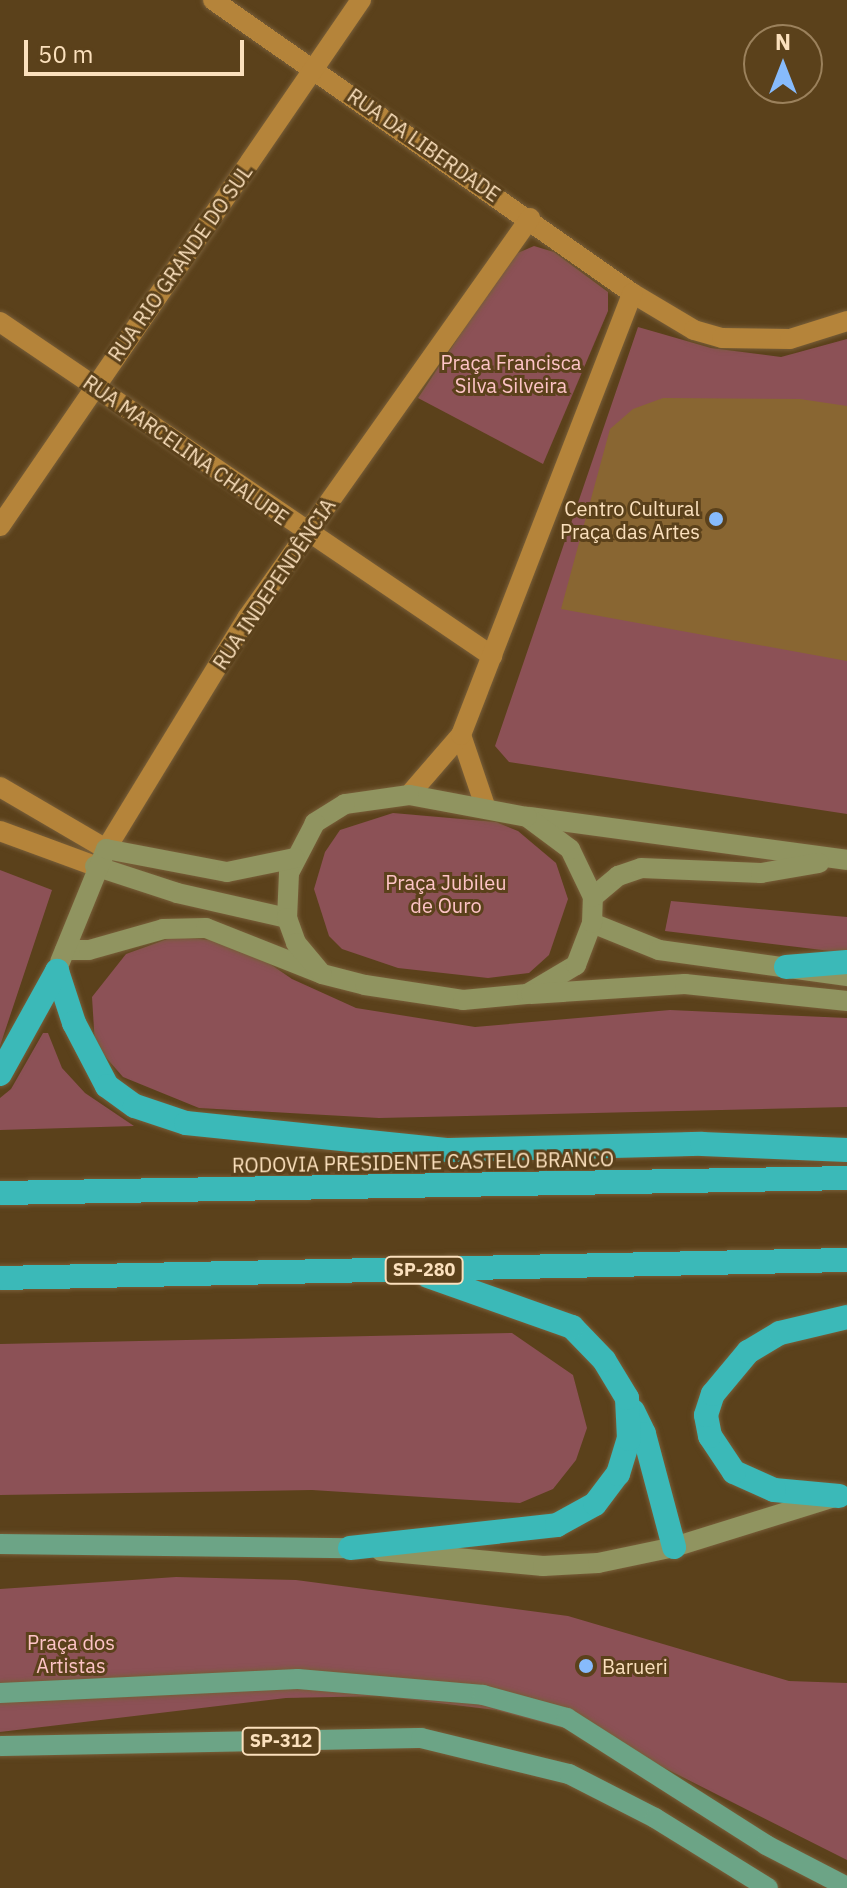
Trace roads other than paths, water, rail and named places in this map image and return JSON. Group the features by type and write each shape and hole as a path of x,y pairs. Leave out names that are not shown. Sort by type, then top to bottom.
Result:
{"highway":[{"path":"0,1074 61,961"},
{"path":"61,961 74,1023 107,1086 135,1106 186,1123 449,1150 702,1144 847,1150"},
{"path":"786,967 847,962"},
{"name":"RODOVIA PRESIDENTE CASTELO BRANCO","path":"0,1193 847,1178"},
{"name":"SP-280","path":"0,1278 847,1260"},
{"path":"411,1270 572,1327 604,1360 644,1434 674,1547"},
{"path":"843,1495 774,1490 734,1472 710,1436 706,1415 713,1394 748,1352 780,1333 847,1317"},
{"path":"350,1548 557,1525 595,1504 618,1474 629,1439 627,1398"}],"main road":[{"path":"322,974 296,943 287,918 289,873 315,823 345,804 409,795 485,806 527,817 843,860"},
{"path":"527,817 570,849 593,897 592,923 576,965 527,994"},
{"path":"100,858 227,872 295,858"},
{"path":"100,858 177,893 287,918"},
{"name":"RUA INDEPENDÊNCIA","path":"61,961 100,858"},
{"path":"593,897 618,876 641,868 761,873 843,860"},
{"path":"592,923 659,950 847,976"},
{"path":"61,961 163,929 206,928 322,974 463,1000 685,984 847,1001"},
{"path":"0,1544 73,1541 350,1548 543,1566 598,1563 674,1547 843,1495"},
{"path":"0,1693 298,1679 483,1695 567,1718 766,1845 847,1887"},
{"name":"SP-312","path":"0,1746 421,1738 488,1751 569,1774 655,1818 761,1886"}],"street":[{"name":"RUA DA LIBERDADE","path":"213,0 530,218 632,293 694,330 722,338 790,339 847,321"},
{"name":"RUA RIO GRANDE DO SUL","path":"0,526 361,0"},
{"name":"RUA INDEPENDÊNCIA","path":"100,858 247,618 530,218"},
{"path":"409,795 461,735 632,293"},
{"name":"RUA MARCELINA CHALUPE","path":"0,322 307,534 492,656"},
{"path":"461,735 485,806"},
{"path":"0,787 100,858"},
{"path":"0,831 100,858"}],"place":[{"name":"Centro Cultural Praça das Artes","path":"716,519"},
{"name":"Barueri","path":"586,1666"}],"park label":[{"name":"Praça Francisca Silva Silveira","path":"511,374"},
{"name":"Praça Jubileu de Ouro","path":"446,894"},
{"name":"Praça dos Artistas","path":"71,1654"}]}
